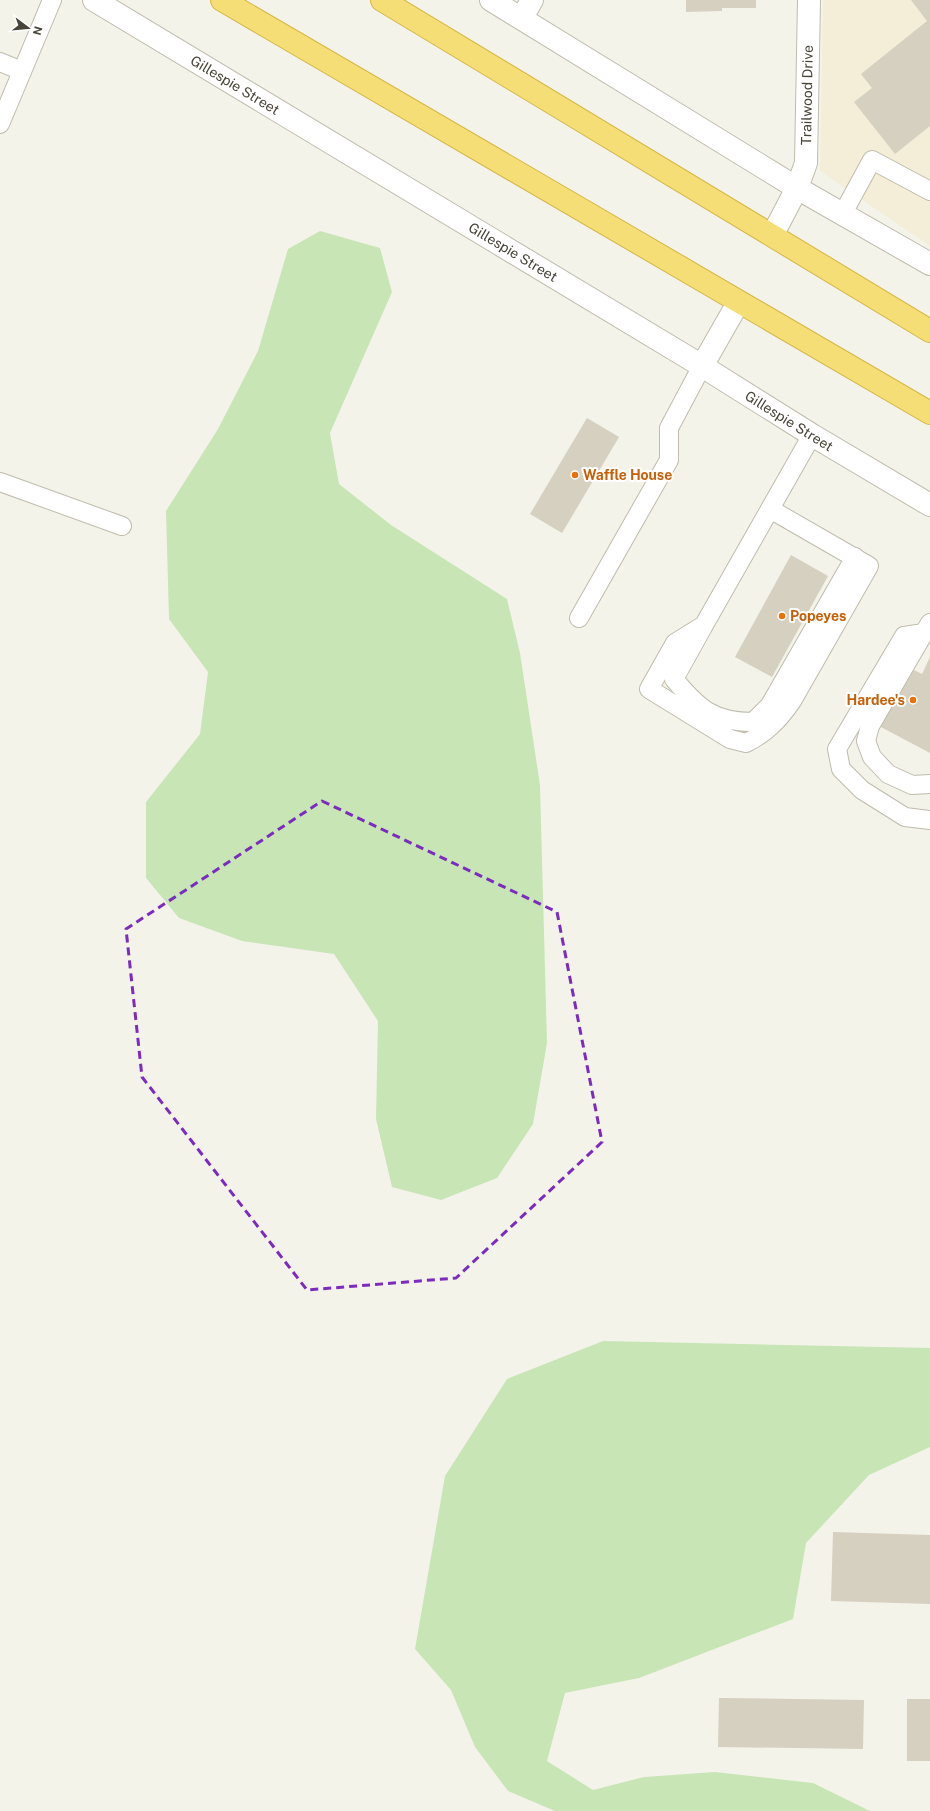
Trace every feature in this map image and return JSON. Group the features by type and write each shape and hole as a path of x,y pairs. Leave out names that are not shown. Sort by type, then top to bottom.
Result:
{"highway":[{"path":"222,0 738,303 930,413"},
{"path":"382,0 772,234 930,331"}],"street":[{"name":"Gillespie Street","path":"94,0 930,505"},
{"path":"491,0 527,9 797,188 930,264"},
{"name":"Trailwood Drive","path":"772,234 797,188 806,163 809,0"},
{"path":"702,366 738,303"}],"lane":[{"path":"0,124 52,0"},
{"path":"0,62 22,71"},
{"path":"842,215 872,160 930,191"},
{"path":"579,618 670,460 669,428 702,366"},
{"path":"812,435 674,679 688,696 715,717 734,722 752,722 770,705 854,557"},
{"path":"0,482 122,526"},
{"path":"704,625 675,643 649,689 730,739 746,743 759,736 778,721 792,701 869,566 770,509"},
{"path":"927,628 870,726 866,741 872,756 888,774 912,785 930,784"},
{"path":"927,628 904,636 837,749 841,770 862,790 905,817 930,820"}],"highlighted area":[{"path":"322,801 557,912 602,1142 456,1278 307,1290 142,1077 126,929"}],"shaded area":[{"path":"823,0 930,0 930,246 820,171"}],"green space":[{"path":"320,231 380,248 392,292 330,433 339,484 391,525 507,599 520,653 540,785 547,1043 533,1124 497,1178 441,1200 392,1187 376,1119 378,1021 334,954 242,941 179,918 146,878 146,802 200,734 208,672 169,619 166,511 218,429 258,351 288,249"},
{"path":"603,1341 930,1348 930,1447 869,1475 806,1543 793,1619 639,1678 565,1693 547,1761 593,1790 644,1777 715,1772 813,1783 870,1811 555,1811 508,1791 475,1747 451,1690 415,1649 445,1476 507,1379"}],"building":[{"path":"686,0 756,0 756,8 722,8 722,11 686,12"},
{"path":"911,0 930,0 930,126 895,154 854,102 872,88 861,74 927,21"},
{"name":"Waffle House","path":"587,418 619,437 562,533 530,514"},
{"name":"Popeyes","path":"791,555 828,576 772,677 735,657"},
{"name":"Hardee's","path":"930,657 930,753 879,726 914,670 922,674"},
{"path":"833,1532 930,1535 930,1604 831,1601"},
{"path":"719,1698 864,1700 863,1749 718,1747"},
{"path":"907,1699 930,1699 930,1761 907,1761"}],"place":[{"name":"Waffle House","path":"575,475"},
{"name":"Popeyes","path":"782,616"},
{"name":"Hardee's","path":"913,700"}]}
